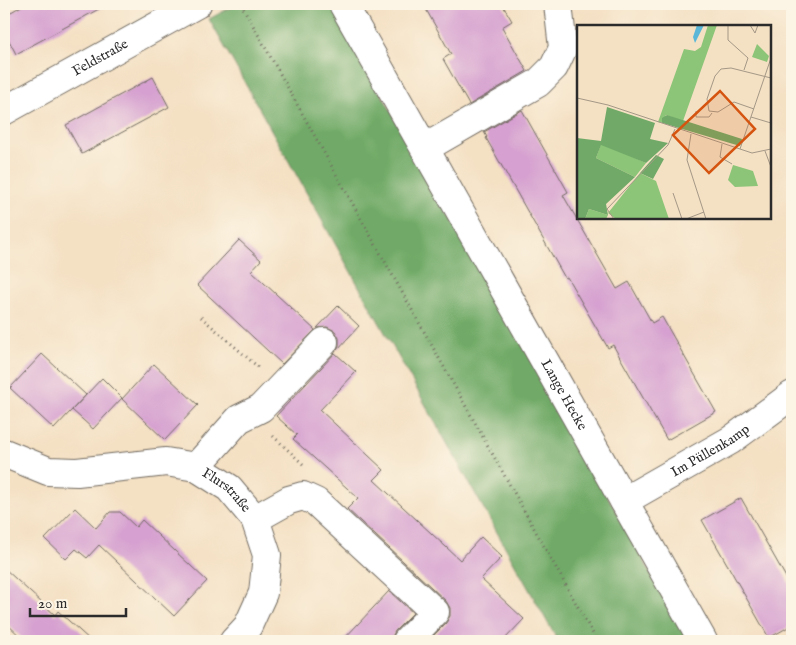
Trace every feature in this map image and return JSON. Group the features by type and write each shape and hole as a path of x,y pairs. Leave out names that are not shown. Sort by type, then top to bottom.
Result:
{"street":[{"name":"Feldstraße","path":"4,111 197,4"},
{"name":"Lange Hecke","path":"343,4 702,641"},
{"path":"425,148 538,83 554,67 563,48 558,4"},
{"path":"196,467 239,419 261,408 324,342"},
{"name":"Im Püllenkamp","path":"624,501 731,440 792,396"},
{"name":"Flurstraße","path":"4,453 48,471 77,472 166,462 196,467 229,488 255,518 266,556 263,593 248,626 234,641"},
{"path":"255,518 289,500 303,496 316,502 435,612 407,641"}],"path":[{"path":"241,4 597,641"},
{"path":"201,317 280,388"},
{"path":"250,414 319,479 303,496"}],"green space":[{"path":"237,4 331,4 689,641 558,641 209,19"}],"building":[{"path":"25,4 108,4 16,54 4,31 4,16"},
{"path":"423,4 502,4 512,21 502,27 527,71 469,105 443,59 451,54"},
{"path":"153,77 169,107 82,154 66,125"},
{"path":"522,110 568,192 563,195 617,289 629,282 652,323 662,317 716,412 667,440 613,345 608,348 567,277 565,278 486,138 484,132"},
{"path":"239,240 261,260 251,271 315,330 282,364 197,285"},
{"path":"338,306 359,326 337,350 339,338 335,331 327,327 317,328"},
{"path":"335,353 356,372 320,410 384,470 374,480 460,560 481,537 502,557 481,579 524,619 503,641 428,641 446,623 450,616 450,608 446,601 347,509 358,498 293,439 297,435 276,416"},
{"path":"42,354 86,395 54,429 10,388"},
{"path":"154,364 198,405 165,440 122,399"},
{"path":"102,378 122,398 93,429 72,410"},
{"path":"741,498 792,588 792,625 769,638 702,520"},
{"path":"75,508 96,528 110,512 120,512 136,527 142,520 207,581 174,616 99,545 87,558 76,549 66,559 45,539"},
{"path":"4,568 55,615 58,611 91,641 25,641 4,621"},
{"path":"389,591 413,613 395,631 392,641 342,641"}]}
